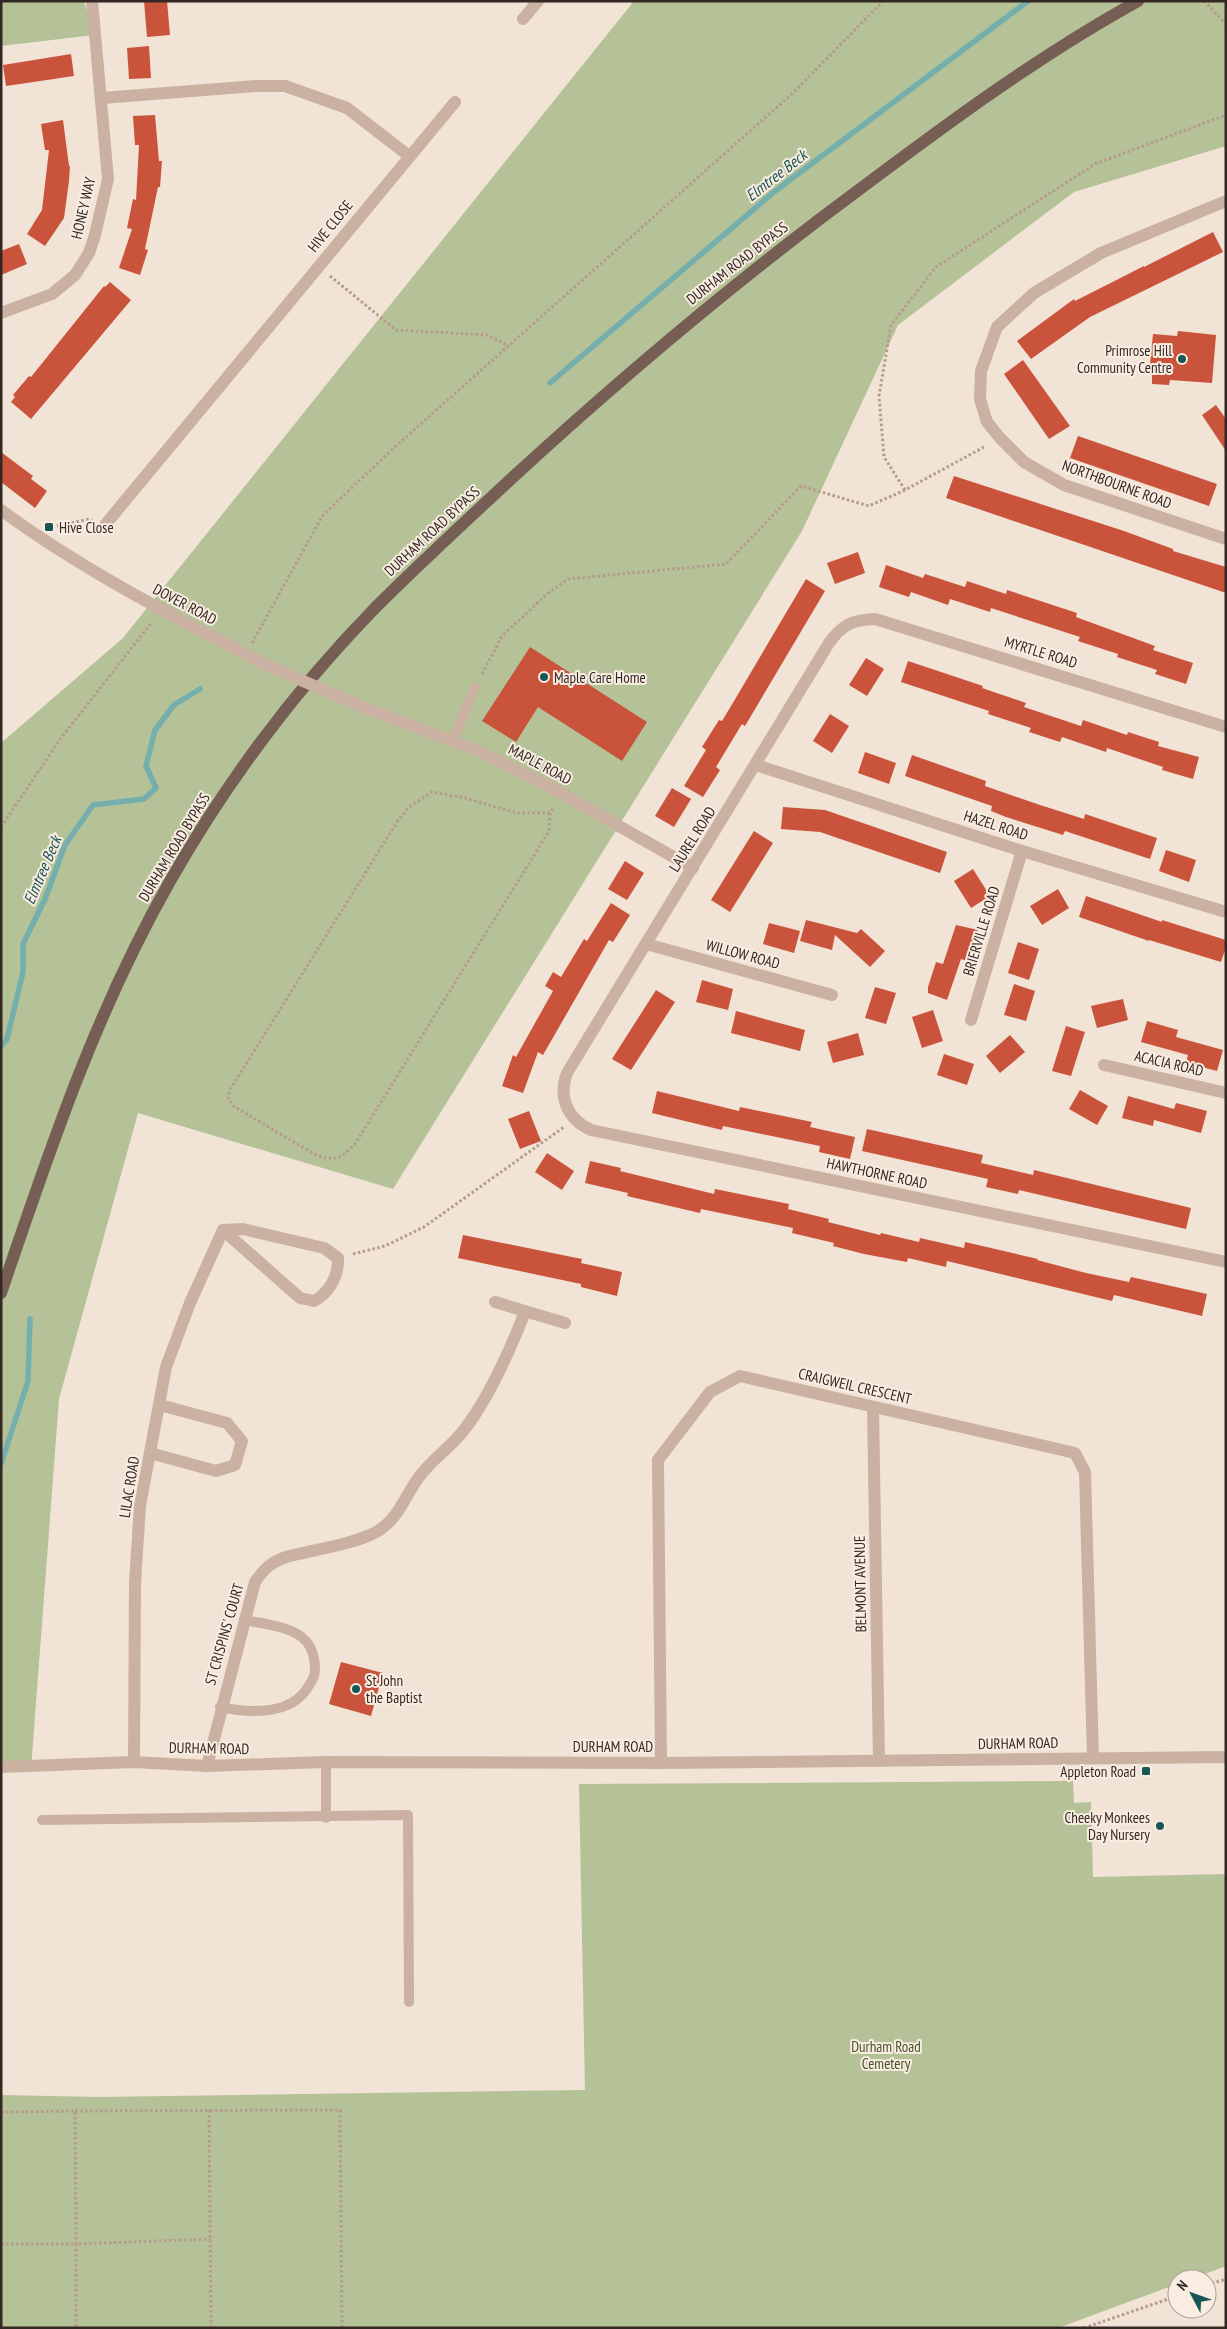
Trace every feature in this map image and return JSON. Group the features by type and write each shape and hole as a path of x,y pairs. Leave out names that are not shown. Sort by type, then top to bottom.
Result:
{"main road":[{"name":"DURHAM ROAD BYPASS","path":"1,1293 64,1110 104,1010 131,954 169,882 212,813 288,708 336,652 373,610 434,550 568,427 708,306 907,154 1065,45 1138,1"}],"street":[{"name":"HONEY WAY","path":"1,313 52,294 75,275 89,253 101,214 108,179 92,1"},
{"path":"523,19 538,1"},
{"path":"102,98 257,86 285,86 346,108 409,156"},
{"name":"HIVE CLOSE","path":"105,526 455,102"},
{"name":"NORTHBOURNE ROAD","path":"1226,201 1100,253 1034,293 997,327 981,371 980,399 988,422 1000,438 1024,462 1064,485 1226,539"},
{"name":"DOVER ROAD","path":"1,510 40,539 162,610 266,665 363,707"},
{"name":"MYRTLE ROAD","path":"846,624 861,619 875,619 1226,727"},
{"name":"LAUREL ROAD","path":"574,1120 567,1110 564,1098 563,1083 567,1073 829,644 846,624"},
{"name":"MAPLE ROAD","path":"363,707 481,752 562,794 693,868"},
{"name":"HAZEL ROAD","path":"756,765 1022,851 1226,912"},
{"name":"BRIERVILLE ROAD","path":"971,1020 1022,851"},
{"name":"WILLOW ROAD","path":"646,944 832,994"},
{"name":"ACACIA ROAD","path":"1104,1065 1226,1094"},
{"name":"HAWTHORNE ROAD","path":"574,1120 591,1130 1226,1262"},
{"path":"243,1229 324,1248 338,1258 339,1270 325,1295 314,1301 300,1298 223,1230 243,1229"},
{"name":"LILAC ROAD","path":"134,1762 135,1584 140,1506 166,1367 190,1303 223,1230"},
{"path":"495,1302 565,1322"},
{"name":"ST CRISPINS' COURT","path":"206,1766 244,1620 255,1582 263,1569 274,1561 366,1537 390,1522 400,1509 419,1476 463,1431 471,1420 510,1350 525,1312"},
{"name":"CRAIGWEIL CRESCENT","path":"661,1763 658,1460 710,1392 740,1376 1075,1453 1086,1472 1093,1758"},
{"path":"150,1453 216,1471 235,1465 242,1441 227,1423 160,1405"},
{"name":"BELMONT AVENUE","path":"873,1408 879,1760"},
{"name":"DURHAM ROAD","path":"1,1766 134,1762 206,1766 326,1762 661,1763 1226,1757"}],"lane":[{"path":"452,742 475,687"},
{"path":"220,1707 240,1711 267,1710 288,1705 306,1692 315,1676 315,1656 305,1640 290,1631 244,1620"},
{"path":"326,1762 326,1818"},
{"path":"42,1820 326,1818 408,1815 409,2002"}],"path":[{"path":"246,654 323,515 396,445 510,346 794,92 883,1"},
{"path":"1204,1 1226,24"},
{"path":"905,490 884,457 879,396 891,325 936,267 1095,164 1226,115"},
{"path":"318,266 396,330 487,335 510,346"},
{"path":"475,687 502,636 547,594 568,579 726,564 801,486 869,506 905,490 1000,438"},
{"path":"49,528 89,519 105,526"},
{"path":"1,827 61,738 162,610"},
{"path":"550,813 517,813 465,798 432,792 409,807 392,830 231,1088 228,1097 233,1106 316,1154 330,1160 343,1156 355,1144 549,831 550,813 562,794"},
{"path":"338,1258 386,1246 424,1227 574,1120"},
{"path":"209,2110 211,2328"},
{"path":"1,2112 340,2110 342,2328"},
{"path":"75,2112 76,2328"},
{"path":"1,2244 76,2244 211,2239"},
{"path":"1084,2328 1167,2299"}],"green space":[{"path":"1,1 84,1 94,35 1,46"},
{"path":"634,1 1226,1 1226,146 1074,192 898,325 802,531 393,1189 138,1113 59,1399 31,1769 1,1766 1,743 123,638"},
{"name":"Durham Road Cemetery","path":"1073,1781 1074,1803 1091,1802 1093,1877 1226,1874 1226,2266 1217,2269 1167,2269 1167,2288 1058,2328 1,2328 1,2095 99,2097 585,2090 579,1784"}],"building":[{"path":"144,1 167,1 170,35 147,37"},
{"path":"149,46 151,78 129,79 127,48"},
{"path":"71,54 74,76 6,86 3,65"},
{"path":"155,115 159,161 162,161 160,187 158,187 145,249 148,250 140,275 119,268 132,229 127,228 133,199 136,200 139,145 135,145 133,116"},
{"path":"63,120 70,166 64,218 45,246 27,234 42,210 49,150 45,150 41,124"},
{"path":"1213,232 1223,252 1090,317 1031,359 1017,341 1074,299 1075,301"},
{"path":"19,244 27,264 1,275 1,251"},
{"path":"110,282 131,300 31,419 11,402 15,397 13,395 29,376 31,377 104,286"},
{"name":"Primrose Hill Community Centre","path":"1178,331 1216,335 1212,383 1170,380 1169,385 1152,384 1152,375 1149,374 1153,334 1177,336"},
{"path":"1023,360 1070,426 1049,439 1004,374"},
{"path":"1216,405 1226,419 1226,451 1202,415"},
{"path":"1078,436 1217,484 1209,506 1070,458"},
{"path":"1,452 33,476 31,479 47,491 35,508 1,482"},
{"path":"954,476 1124,531 1173,549 1173,551 1226,567 1226,593 946,498"},
{"path":"858,552 865,573 835,584 827,563"},
{"path":"886,565 923,578 925,574 965,587 967,581 1006,594 1007,590 1077,613 1076,617 1155,646 1153,650 1193,663 1186,684 1155,674 1157,670 1117,657 1118,654 1078,641 1080,637 991,608 990,612 950,599 948,605 911,592 909,597 879,587"},
{"path":"806,579 825,591 745,726 742,724 716,767 720,770 703,797 684,786 706,750 702,747 719,720 722,721"},
{"name":"Maple Care Home","path":"530,647 647,722 622,761 538,707 516,742 482,721"},
{"path":"866,658 884,669 867,696 849,685"},
{"path":"908,661 983,686 982,688 1026,703 1024,707 1081,726 1083,720 1127,735 1128,732 1159,742 1158,746 1199,757 1193,779 1162,770 1163,767 1107,748 1106,752 1062,737 1060,742 1029,732 1031,728 988,714 989,711 901,682"},
{"path":"830,714 849,726 832,753 813,741"},
{"path":"865,752 896,763 889,784 858,773"},
{"path":"912,755 986,781 985,786 1040,805 1084,819 1085,814 1157,838 1150,859 1065,831 1063,835 1006,817 991,811 992,806 905,776"},
{"path":"672,788 691,799 674,827 655,816"},
{"path":"783,807 825,810 947,852 940,873 820,832 781,829"},
{"path":"754,831 773,843 730,912 711,900"},
{"path":"1166,850 1196,860 1189,882 1159,871"},
{"path":"625,861 644,873 627,900 608,889"},
{"path":"973,869 990,896 971,908 954,881"},
{"path":"1058,889 1069,908 1042,925 1030,906"},
{"path":"1086,896 1162,922 1162,920 1226,940 1226,947 1221,962 1149,941 1079,917"},
{"path":"611,903 630,915 613,942 609,940 543,1055 538,1052 523,1093 502,1086 513,1055 516,1057 553,991 545,986 553,972 561,977 584,939 587,941"},
{"path":"806,920 857,933 861,929 885,951 870,967 835,935 832,950 800,941"},
{"path":"769,923 800,931 794,953 763,944"},
{"path":"956,925 978,930 968,961 961,959 947,1000 928,993 928,987 936,962 943,964"},
{"path":"1018,942 1039,949 1029,980 1008,973"},
{"path":"702,980 733,989 728,1010 696,1002"},
{"path":"1014,984 1035,991 1026,1021 1004,1015"},
{"path":"875,987 896,993 886,1024 865,1018"},
{"path":"656,990 675,1002 631,1070 612,1059"},
{"path":"1123,999 1128,1020 1097,1028 1091,1006"},
{"path":"933,1010 943,1041 922,1048 912,1017"},
{"path":"736,1011 805,1030 800,1051 731,1033"},
{"path":"1147,1021 1178,1030 1176,1037 1223,1050 1217,1071 1186,1063 1188,1055 1141,1042"},
{"path":"1066,1026 1085,1032 1071,1076 1052,1071"},
{"path":"858,1033 864,1055 833,1063 827,1042"},
{"path":"1010,1035 1025,1052 1000,1073 986,1056"},
{"path":"944,1054 974,1064 967,1085 937,1075"},
{"path":"1080,1090 1108,1106 1097,1125 1069,1109"},
{"path":"657,1091 739,1111 740,1107 812,1122 810,1127 855,1137 850,1159 819,1152 820,1146 723,1126 722,1130 652,1113"},
{"path":"1128,1096 1174,1109 1176,1103 1207,1111 1201,1133 1154,1120 1153,1126 1122,1118"},
{"path":"529,1111 541,1141 520,1149 508,1119"},
{"path":"867,1129 983,1155 981,1163 1033,1175 1034,1170 1191,1208 1186,1229 1019,1190 1018,1194 986,1187 988,1179 862,1151"},
{"path":"547,1153 574,1171 562,1190 535,1172"},
{"path":"590,1161 621,1168 620,1171 714,1194 715,1189 789,1204 788,1209 829,1219 828,1222 880,1235 881,1233 919,1242 920,1238 964,1248 965,1242 1038,1259 1086,1273 1129,1282 1131,1277 1207,1294 1202,1316 1114,1295 1112,1301 947,1261 946,1267 908,1258 907,1262 864,1254 833,1246 834,1243 792,1233 793,1228 701,1209 700,1213 627,1196 628,1193 585,1183"},
{"path":"463,1235 582,1259 581,1263 622,1272 617,1296 581,1287 581,1284 458,1258"},
{"name":"St John the Baptist","path":"341,1662 383,1673 371,1716 329,1704"}],"waterway":[{"name":"Elmtree Beck","path":"550,383 774,192 1028,1"},
{"name":"Elmtree Beck","path":"1,1046 7,1039 23,972 23,944 45,899 65,845 93,805 144,799 156,788 146,766 155,730 174,705 200,689"},
{"name":"Elmtree Beck","path":"1,1464 28,1381 30,1319"}],"place":[{"name":"Primrose Hill Community Centre","path":"1182,359"},
{"name":"Hive Close","path":"49,527"},
{"name":"Maple Care Home","path":"544,677"},
{"name":"St John the Baptist","path":"356,1689"},
{"name":"Appleton Road","path":"1146,1771"},
{"name":"Cheeky Monkees Day Nursery","path":"1160,1826"}]}
